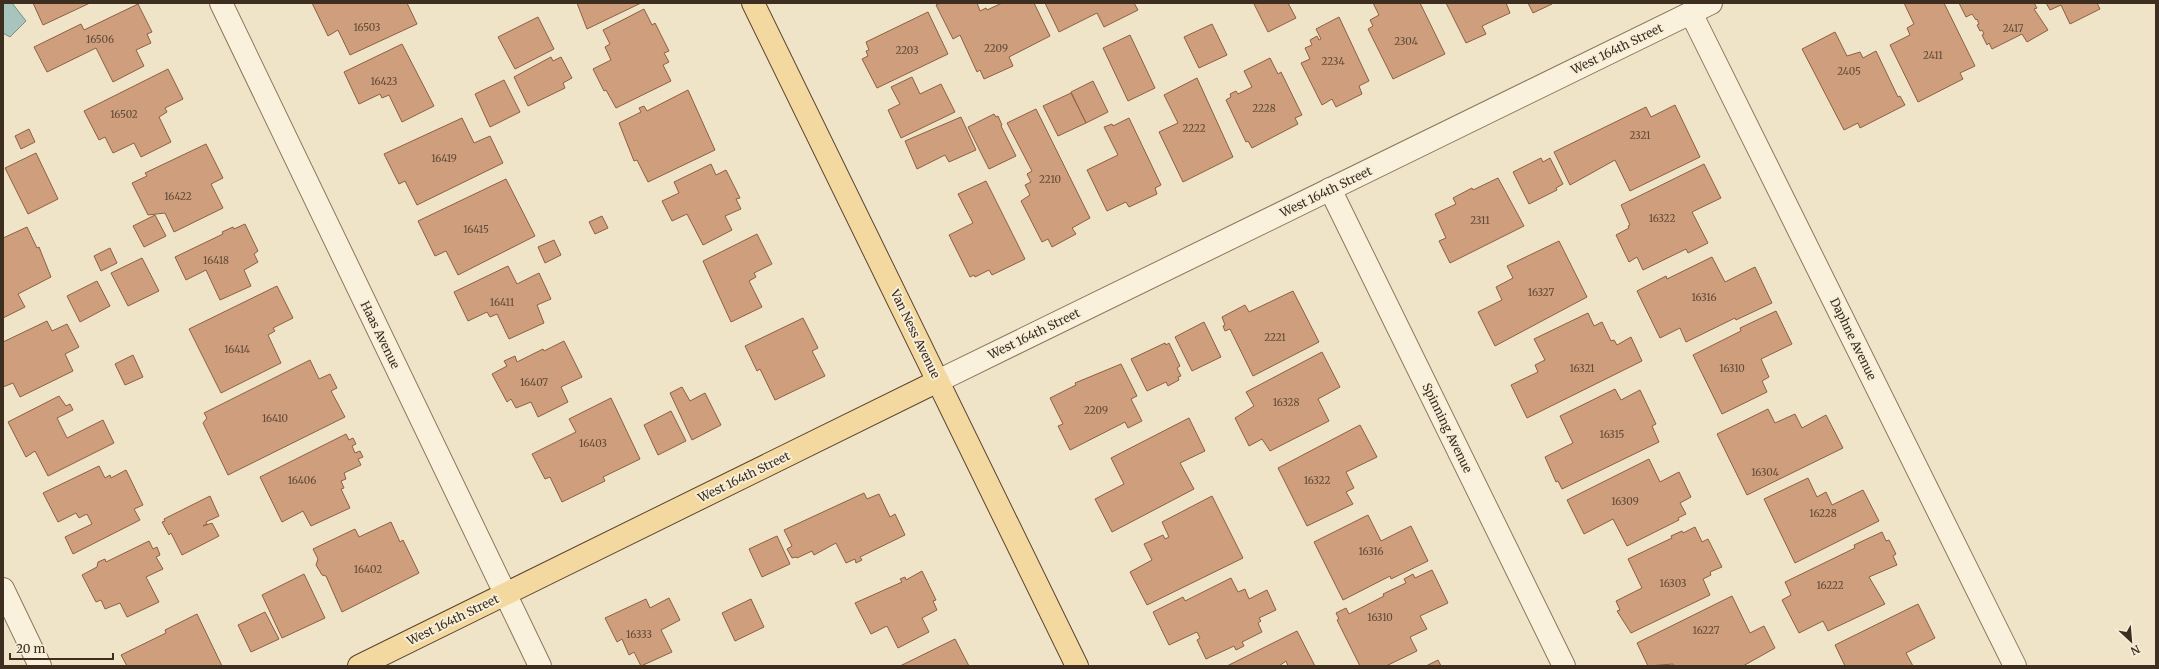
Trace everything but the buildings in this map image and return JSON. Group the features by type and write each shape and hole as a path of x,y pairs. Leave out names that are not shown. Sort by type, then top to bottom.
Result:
{"main road":[{"name":"Van Ness Avenue","path":"753,3 1077,666"},
{"name":"West 164th Street","path":"359,666 938,381"}],"street":[{"name":"Haas Avenue","path":"221,3 540,666"},
{"name":"West 164th Street","path":"938,381 1711,3"},
{"name":"Daphne Avenue","path":"1691,13 2015,666"},
{"name":"Spinning Avenue","path":"1330,189 1564,666"},
{"path":"3,589 40,666"}],"water":[{"path":"3,3 12,3 26,21 10,37 3,33"}]}
